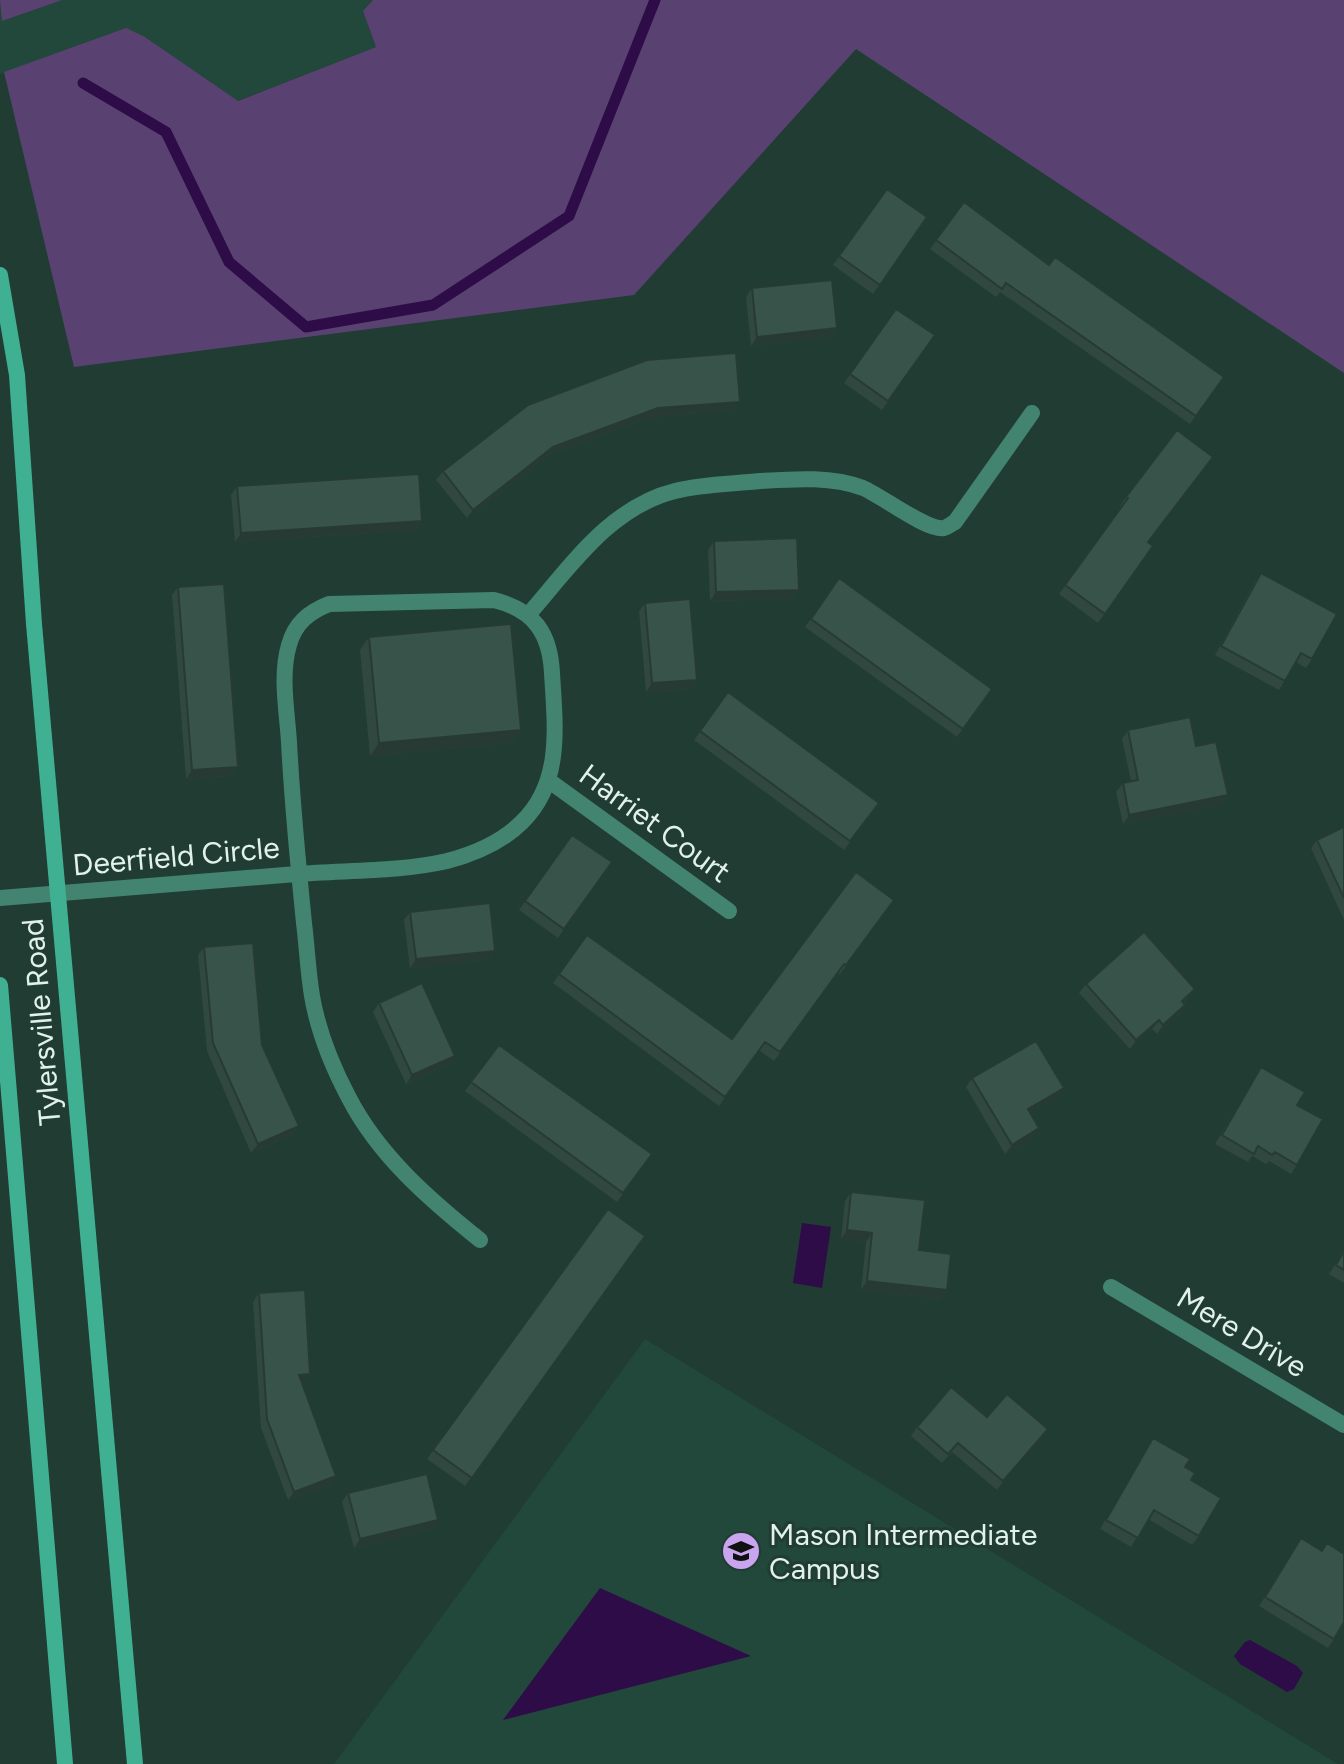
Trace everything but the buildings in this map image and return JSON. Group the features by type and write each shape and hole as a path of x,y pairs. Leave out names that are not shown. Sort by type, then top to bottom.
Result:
{"main road":[{"name":"Tylersville Road","path":"0,275 17,375 57,894 135,1764"},
{"name":"Tylersville Road","path":"0,985 65,1764"}],"street":[{"path":"528,615 606,529 650,499 675,491 782,480 835,481 861,487 931,526 944,528 955,522 1032,413"},
{"name":"Deerfield Circle","path":"0,898 419,865 447,861 499,840 522,822 540,799 556,744 552,661 544,633 528,615 494,600 329,604 314,610 302,620 294,630 288,647 285,676 299,874"},
{"name":"Harriet Court","path":"548,780 729,911"},
{"path":"299,874 312,996 326,1050 350,1099 364,1123 398,1167 437,1206 480,1240"},
{"name":"Mere Drive","path":"1111,1287 1344,1425"}],"shaded area":[{"path":"0,0 373,0 363,11 376,47 237,101 145,37 0,74"},
{"path":"0,0 62,0 2,21"},
{"path":"373,0 1344,0 1344,373 856,49 634,295 74,367 4,72 126,28 145,37 238,101 376,47 363,11"},
{"path":"802,1223 831,1227 822,1288 793,1283"},
{"name":"Mason Intermediate Campus","path":"645,1339 1338,1764 334,1764"},
{"path":"600,1588 751,1656 503,1720"},
{"path":"1250,1640 1297,1666 1303,1673 1294,1689 1287,1692 1240,1664 1234,1656"}],"waterway":[{"path":"83,83 166,132 229,262 306,327 433,305 569,216 655,0"}],"place":[{"name":"Mason Intermediate Campus","path":"741,1551"}]}
